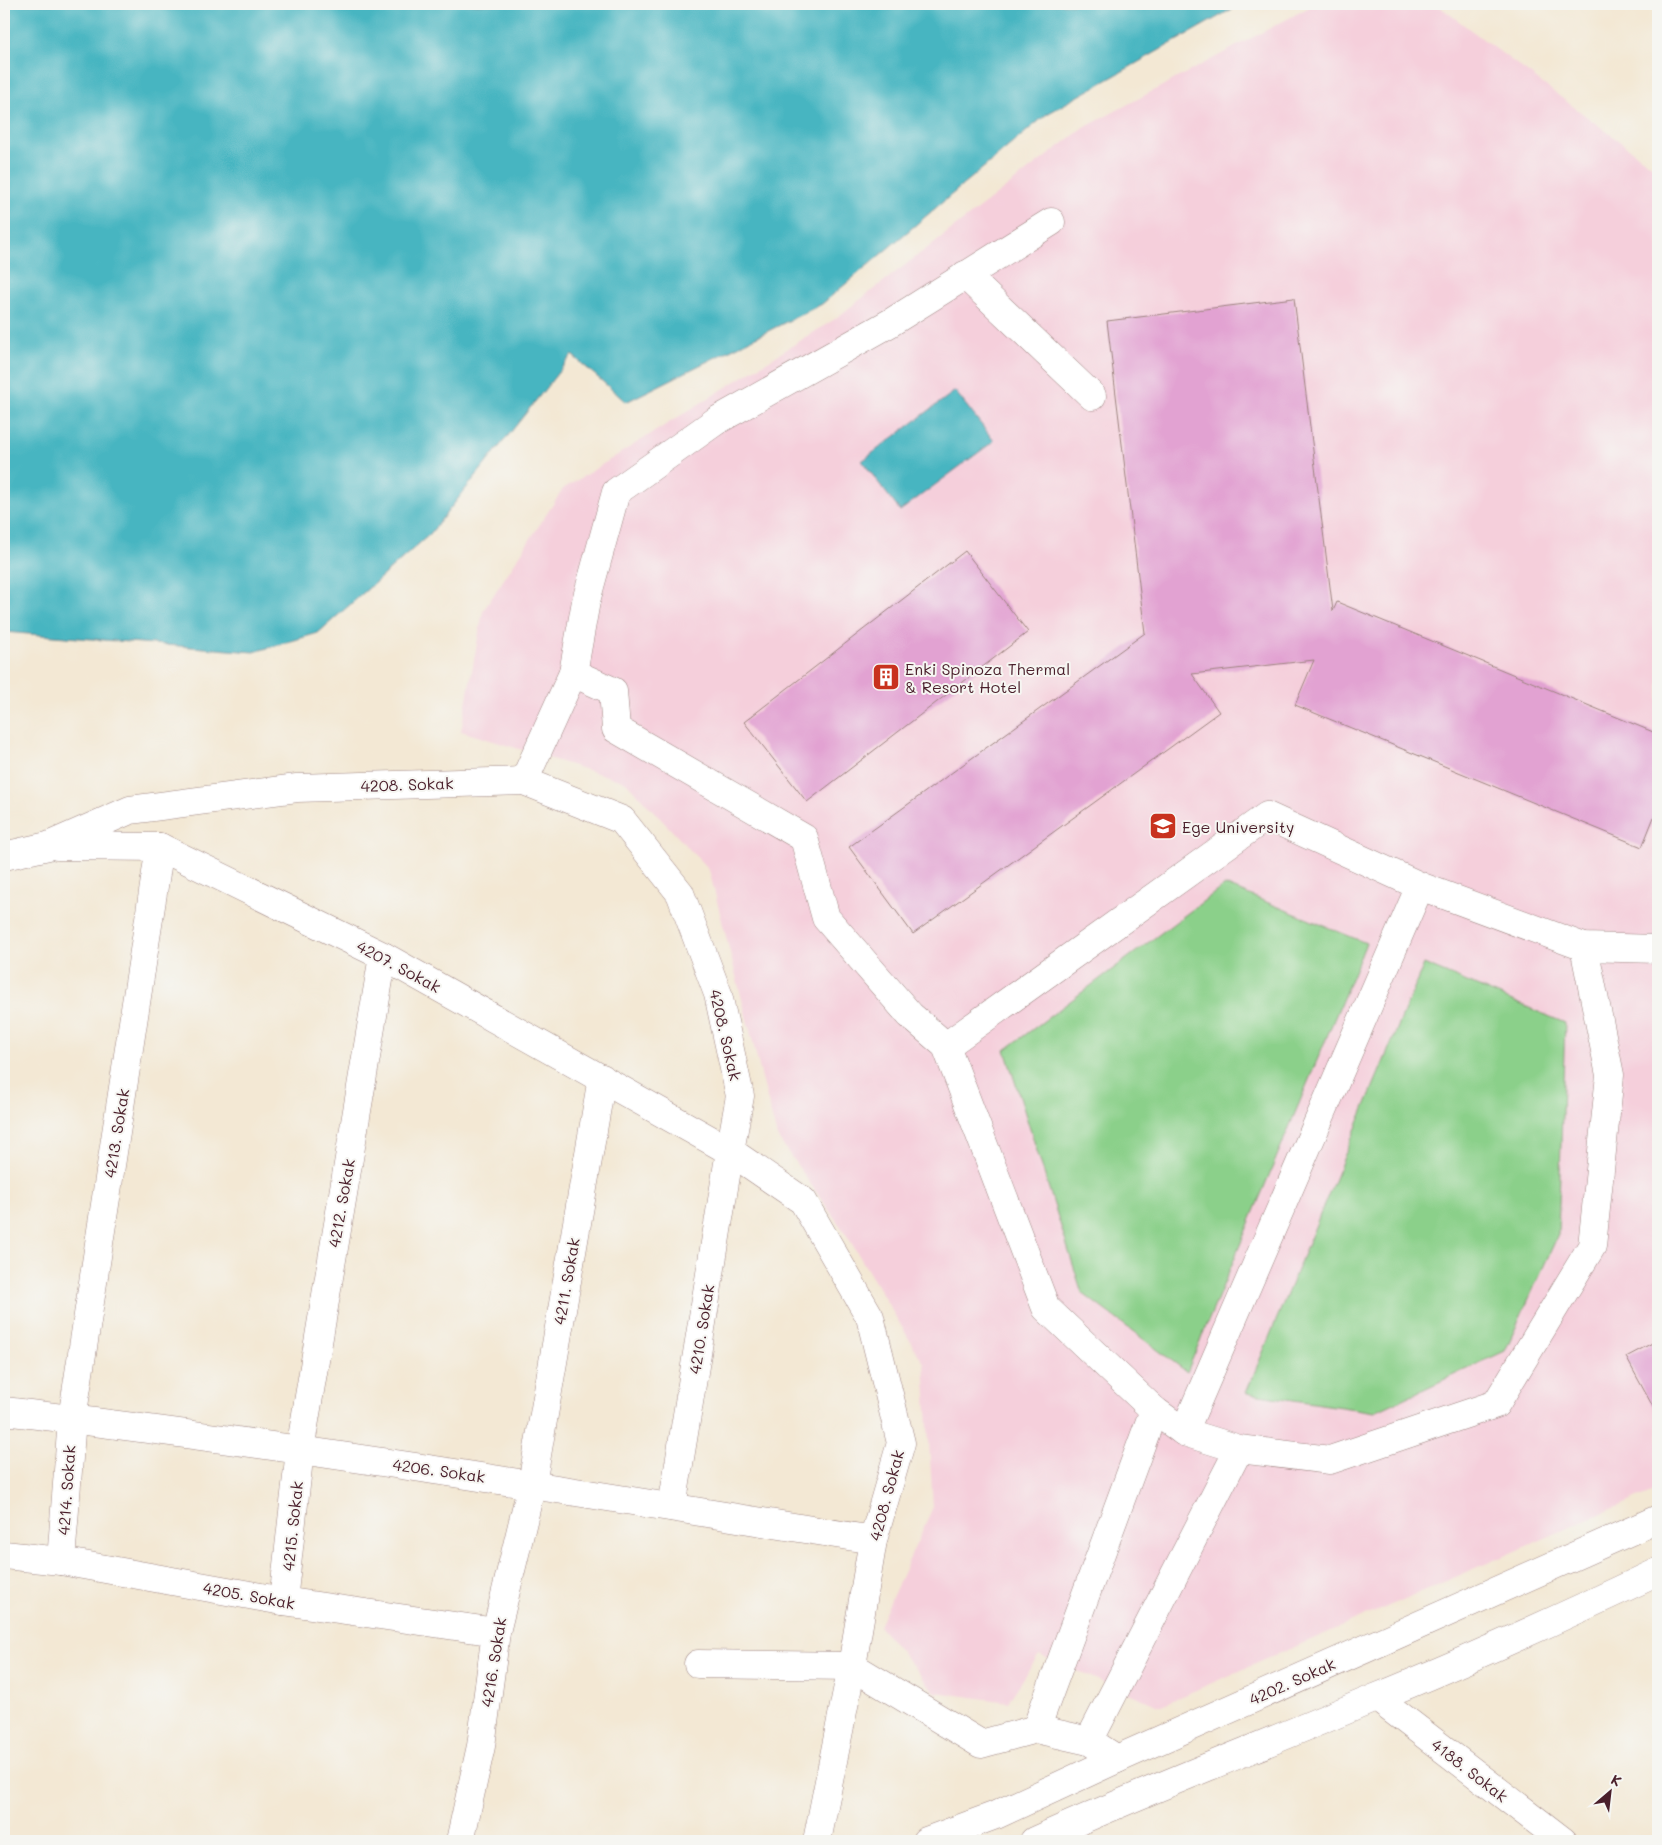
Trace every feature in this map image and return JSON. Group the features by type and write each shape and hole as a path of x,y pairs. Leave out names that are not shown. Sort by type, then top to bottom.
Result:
{"street":[{"path":"524,781 573,673 586,600 616,492 716,421 890,323 1051,222"},
{"path":"965,275 1092,396"},
{"path":"573,673 613,691 616,729 804,838 826,918 910,1015 946,1046 1046,1308 1154,1410 1184,1432 1239,1449 1330,1460 1496,1404 1592,1246 1610,1075 1584,947"},
{"name":"4208. Sokak","path":"4,856 48,846 130,810 297,788 524,781 622,820 680,893 718,994 740,1096 730,1151 803,1200 870,1317 901,1443 873,1540 852,1666 817,1841"},
{"path":"946,1046 1267,816 1420,886 1584,947 1658,949"},
{"name":"4207. Sokak","path":"48,846 160,847 383,956 730,1151"},
{"name":"4213. Sokak","path":"72,1419 160,847"},
{"path":"1184,1432 1420,886"},
{"name":"4212. Sokak","path":"300,1450 383,956"},
{"name":"4211. Sokak","path":"532,1484 602,1078"},
{"name":"4210. Sokak","path":"672,1507 730,1151"},
{"path":"1036,1729 1154,1410"},
{"name":"4206. Sokak","path":"4,1411 300,1450 532,1484 873,1540"},
{"name":"4214. Sokak","path":"61,1561 72,1419"},
{"path":"1088,1741 1239,1449"},
{"name":"4215. Sokak","path":"283,1601 300,1450"},
{"name":"4216. Sokak","path":"460,1841 481,1746 496,1632 532,1484"},
{"name":"4202. Sokak","path":"926,1841 996,1815 1117,1758 1658,1519"},
{"name":"4205. Sokak","path":"4,1555 61,1561 283,1601 496,1632"},
{"path":"1034,1841 1098,1812 1377,1698 1579,1610 1658,1572"},
{"path":"698,1664 852,1666 981,1744 1036,1729 1088,1741 1117,1758"},
{"name":"4188. Sokak","path":"1377,1698 1563,1841"}],"shaded area":[{"name":"Ege University","path":"1315,4 1436,4 1658,170 1658,1489 1159,1706 1039,1655 1008,1702 935,1692 879,1626 933,1507 924,1364 846,1234 777,1137 709,870 626,782 461,731 483,611 563,489 835,319 1082,129"}],"green space":[{"path":"1225,885 1366,943 1187,1372 1082,1293 1005,1050"},
{"path":"1424,964 1565,1023 1558,1235 1505,1351 1375,1412 1246,1393"}],"water":[{"path":"4,4 1241,4 1047,114 822,304 626,402 572,355 430,534 318,633 254,652 4,632"},
{"path":"955,391 994,441 900,511 862,461"}],"building":[{"path":"1294,298 1333,611 1337,602 1658,734 1658,807 1642,847 1295,705 1314,660 1192,674 1219,712 913,934 849,847 1145,633 1107,321"},
{"name":"Enki Spinoza Thermal & Resort Hotel","path":"965,551 1028,632 807,802 744,722"},
{"path":"1658,1340 1658,1416 1626,1357"}],"place":[{"name":"Enki Spinoza Thermal & Resort Hotel","path":"886,677"},
{"name":"Ege University","path":"1163,826"}]}
